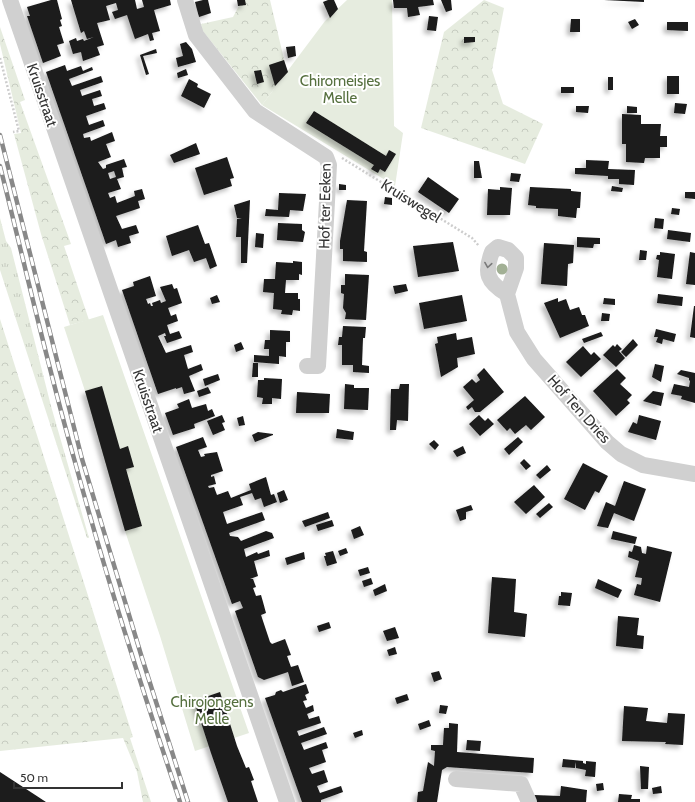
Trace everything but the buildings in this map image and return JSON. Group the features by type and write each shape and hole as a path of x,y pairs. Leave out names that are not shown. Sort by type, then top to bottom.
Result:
{"street":[{"name":"Kruisstraat","path":"10,0 287,802"},
{"name":"Hof ter Eeken","path":"185,0 196,35 255,111 326,157 328,165 318,366 307,366"},
{"name":"Hof Ten Dries","path":"490,257 492,252 498,247 508,250 516,258 516,268 507,294 512,320 523,344 606,442 621,454 643,465 695,474"},
{"path":"490,257 487,272 491,281 497,288 507,294"},
{"path":"456,779 521,784 529,802"}],"path":[{"path":"0,58 19,131 13,132"},
{"name":"Kruiswegel","path":"326,157 338,156 472,238 490,257"}],"green space":[{"path":"242,0 270,0 287,72 262,105 202,30 201,24 233,17"},
{"name":"Chiromeisjes Melle","path":"347,0 392,0 394,126 403,133 395,186 262,105 325,21"},
{"path":"484,0 504,8 492,70 503,104 543,124 525,164 421,128 444,32"},
{"path":"0,27 25,100 20,102 71,244 64,246 89,320 70,325 41,234 14,134 21,133 0,44"},
{"path":"0,218 6,241 11,248 51,406 89,538 87,538 0,270"},
{"name":"Chirojongens Melle","path":"103,315 249,733 195,751 160,636 125,531 85,391 64,327"},
{"path":"0,319 133,737 130,738 151,802 143,802 137,772 123,738 0,751"}],"railway":[{"path":"0,135 82,459 142,658 188,802"},
{"path":"0,166 55,388 99,548 180,802"}]}
